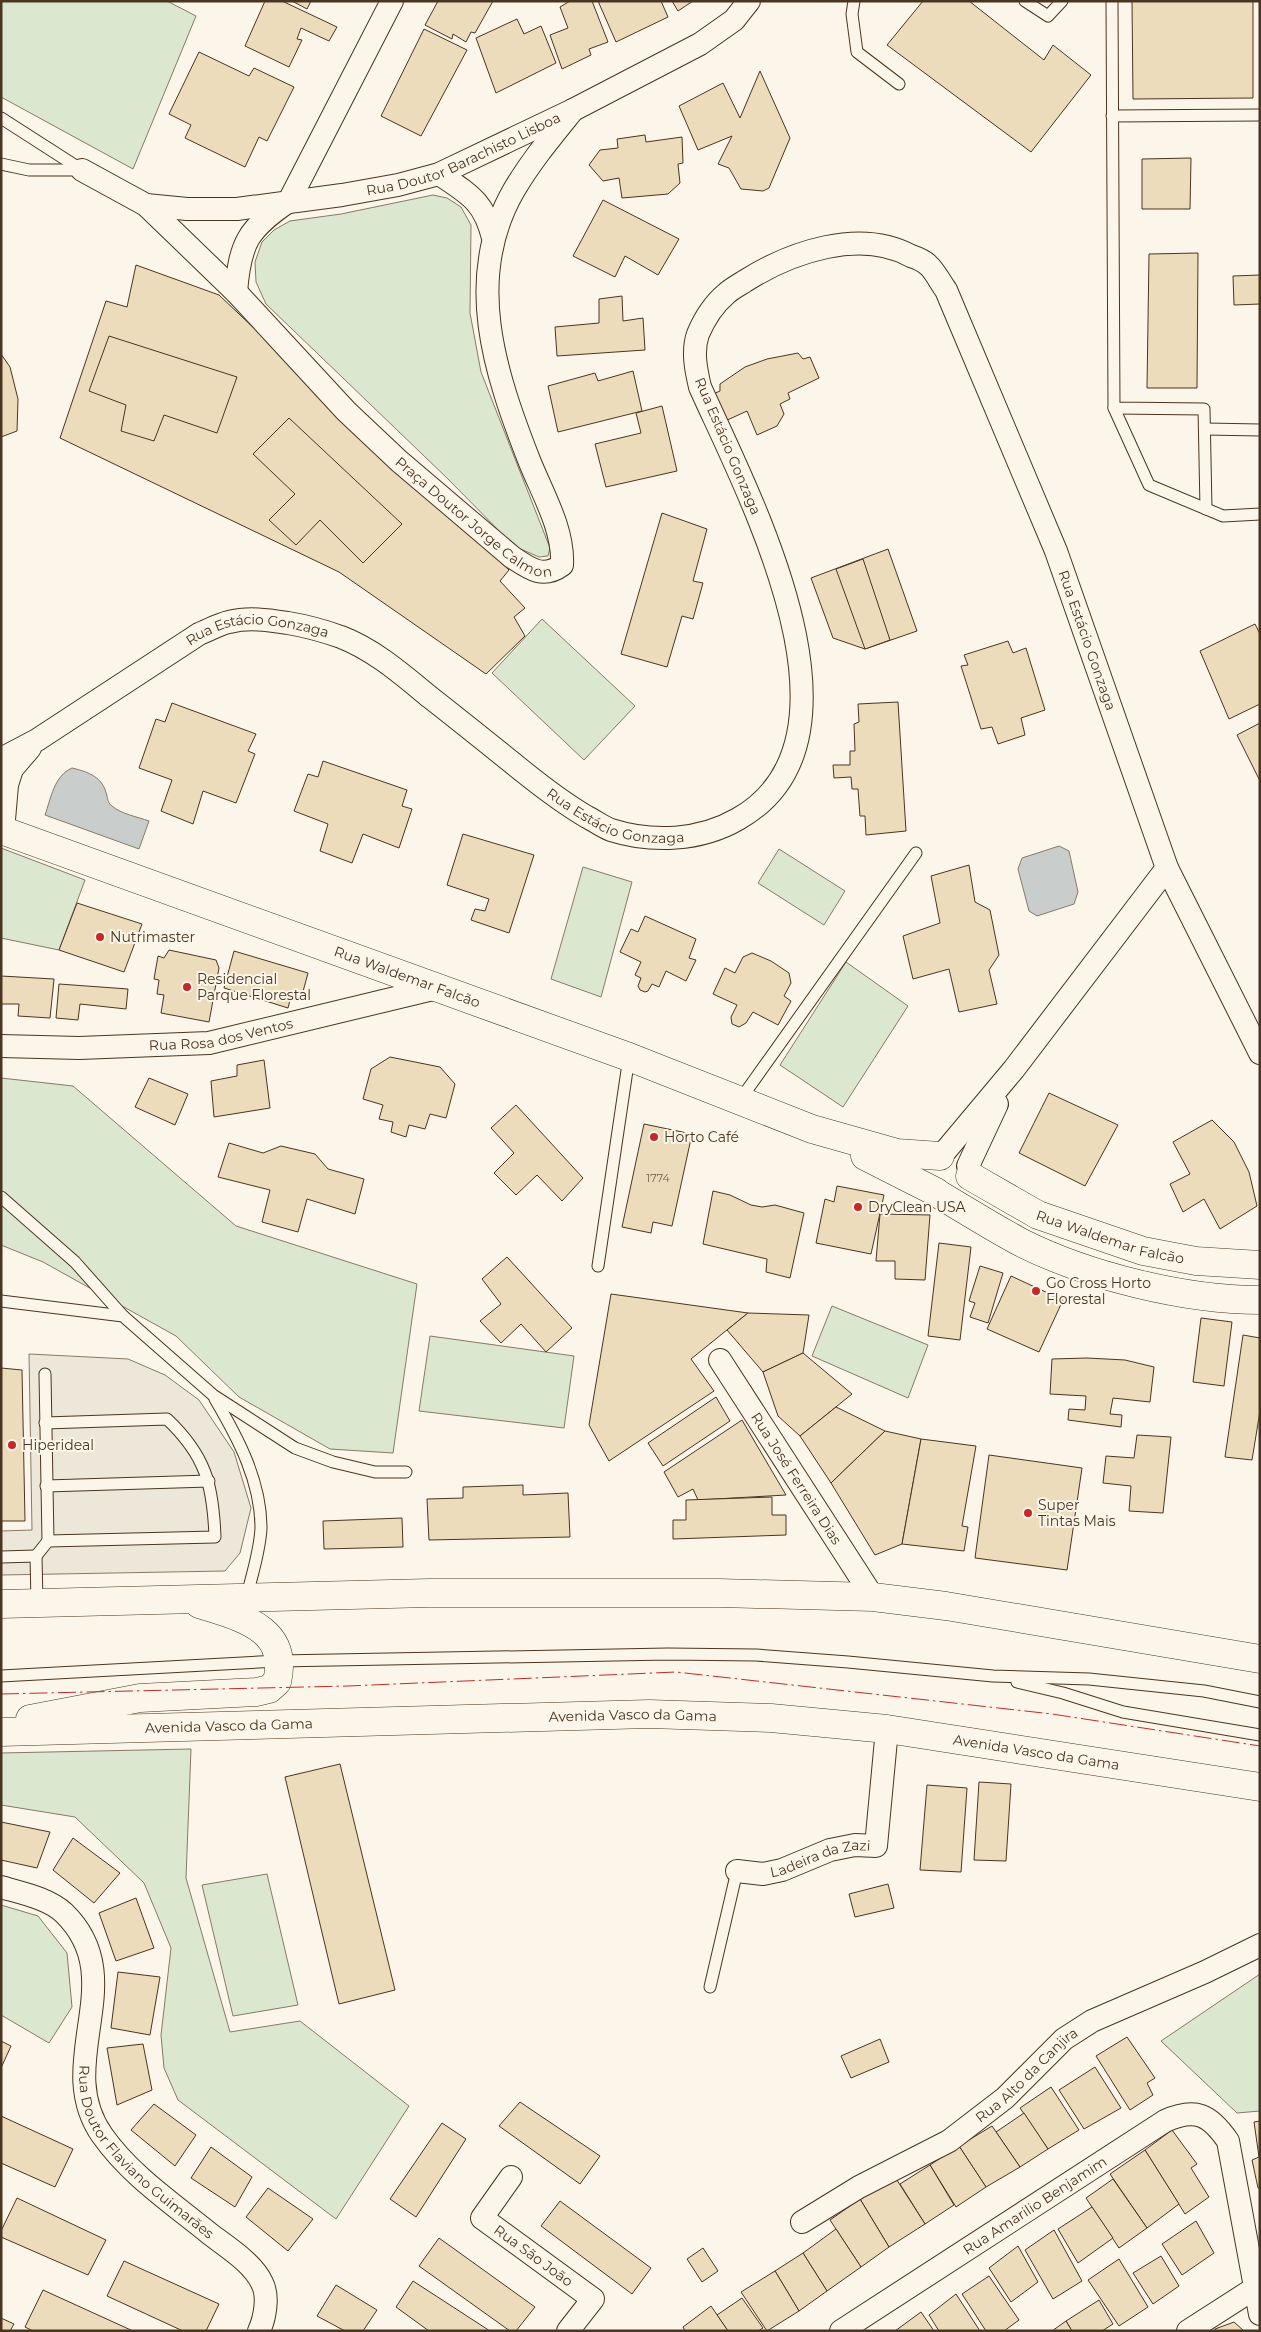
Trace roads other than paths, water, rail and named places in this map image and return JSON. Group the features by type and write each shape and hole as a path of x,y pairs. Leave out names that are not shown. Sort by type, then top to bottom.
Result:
{"main road":[{"name":"Rua Waldemar Falcão","path":"2,831 629,1057 812,1129 897,1153 912,1156 941,1156"},
{"name":"Rua Waldemar Falcão","path":"812,1129 938,1193 1022,1243 1077,1266 1191,1294 1260,1300"},
{"path":"941,1156 957,1156 969,1171 968,1184 956,1196 938,1193 928,1177 933,1161 941,1156"},
{"name":"Rua Waldemar Falcão","path":"969,1171 1038,1215 1143,1251 1196,1260 1260,1265"},
{"path":"1,1604 247,1596 428,1593 719,1593 873,1597 946,1606 1260,1659"},
{"path":"1,1726 69,1710 140,1698 257,1692 269,1689 277,1682 279,1661 274,1644 262,1629 252,1622 183,1598"},
{"name":"Avenida Vasco da Gama","path":"1,1732 649,1714 771,1718 887,1729 1260,1787"}],"street":[{"path":"236,292 238,265 246,240 265,217 289,201 392,1"},
{"name":"Rua Doutor Barachisto Lisboa","path":"146,205 187,209 236,209 370,190 439,174 573,110 700,44 734,20 748,1"},
{"name":"Praça Doutor Jorge Calmon","path":"146,205 236,292 340,404 398,461 512,558 527,567 542,572 553,572 562,565 561,540 512,416 499,376 490,336 489,266 493,238 513,192 528,168 573,110"},
{"path":"82,170 146,205"},
{"name":"Praça Doutor Jorge Calmon","path":"439,174 476,200 488,217 493,238"},
{"name":"Rua Estácio Gonzaga","path":"1,759 37,740 199,634 226,622 264,619 304,626 343,638 390,665 556,798 609,830 654,840 691,836 729,824 755,810 775,789 789,762 799,727 802,685 794,625 780,574 760,520 700,387 695,370 697,337 705,319 726,294 763,270 806,253 837,246 862,243 903,251 928,264 946,290 1056,551 1166,868 1260,1053"},
{"name":"Rua Estácio Gonzaga","path":"2,831 7,785 12,769 37,740"},
{"path":"941,1156 1014,1069 1166,868"},
{"name":"Rua Rosa dos Ventos","path":"1,1046 79,1048 209,1042 437,988"},
{"path":"969,1171 984,1128 1014,1069"},
{"name":"Rua José Ferreira Dias","path":"720,1360 873,1597"},
{"name":"Ladeira da Zazi","path":"737,1871 763,1874 782,1870 830,1850 855,1845 876,1846 887,1729"},
{"name":"Rua Doutor Flaviano Guimarães","path":"1,1887 35,1897 63,1912 89,1950 94,1974 94,2004 86,2038 83,2072 88,2104 100,2133 123,2161 147,2184 233,2252 263,2283 266,2305 259,2331"},
{"name":"Rua Alto da Canjira","path":"802,2222 859,2187 949,2141 1005,2098 1064,2039 1092,2021 1206,1972 1260,1944"},
{"name":"Rua Amarilio Benjamim","path":"841,2331 867,2324 1165,2121 1182,2114 1202,2115 1217,2126 1228,2142 1255,2288"},
{"name":"Rua São João","path":"511,2177 482,2218 593,2299 568,2331"},
{"path":"1188,2331 1255,2288 1260,2314"}],"lane":[{"path":"854,1 852,14 856,52 899,84"},
{"path":"1025,1 1048,16 1062,1"},
{"path":"1112,1 1114,408 1149,485 1222,516 1260,514"},
{"path":"1112,116 1260,115"},
{"path":"1,118 82,170"},
{"path":"1,164 29,170 82,170"},
{"path":"1114,408 1204,409 1206,509"},
{"path":"1205,429 1260,430"},
{"path":"740,1101 916,853"},
{"path":"598,1266 629,1057"},
{"path":"1,1196 75,1262 123,1316 213,1395 295,1448 333,1462 375,1472 406,1472"},
{"path":"1,1301 123,1316"},
{"path":"37,1603 36,1556 48,1540 45,1374"},
{"path":"213,1395 236,1435 248,1461 258,1500 261,1528 258,1551 247,1596"},
{"path":"46,1423 168,1419 183,1434 197,1455 209,1481 213,1503 215,1537 48,1540"},
{"path":"46,1486 209,1481"},
{"path":"1,1557 36,1556"},
{"path":"1,1676 279,1661 668,1654 756,1655 866,1663 993,1676 1089,1679 1204,1691 1260,1702"},
{"path":"1,1670 42,1673"},
{"path":"993,1676 1063,1693 1123,1712 1260,1735"},
{"path":"710,1987 737,1871"}],"place":[{"name":"Nutrimaster","path":"100,937"},
{"name":"Residencial Parque Florestal","path":"187,987"},
{"name":"Horto Café","path":"654,1137"},
{"name":"DryClean USA","path":"858,1207"},
{"name":"Go Cross Horto Florestal","path":"1036,1291"},
{"name":"Hiperideal","path":"12,1445"},
{"name":"Super Tintas Mais","path":"1028,1513"}]}
